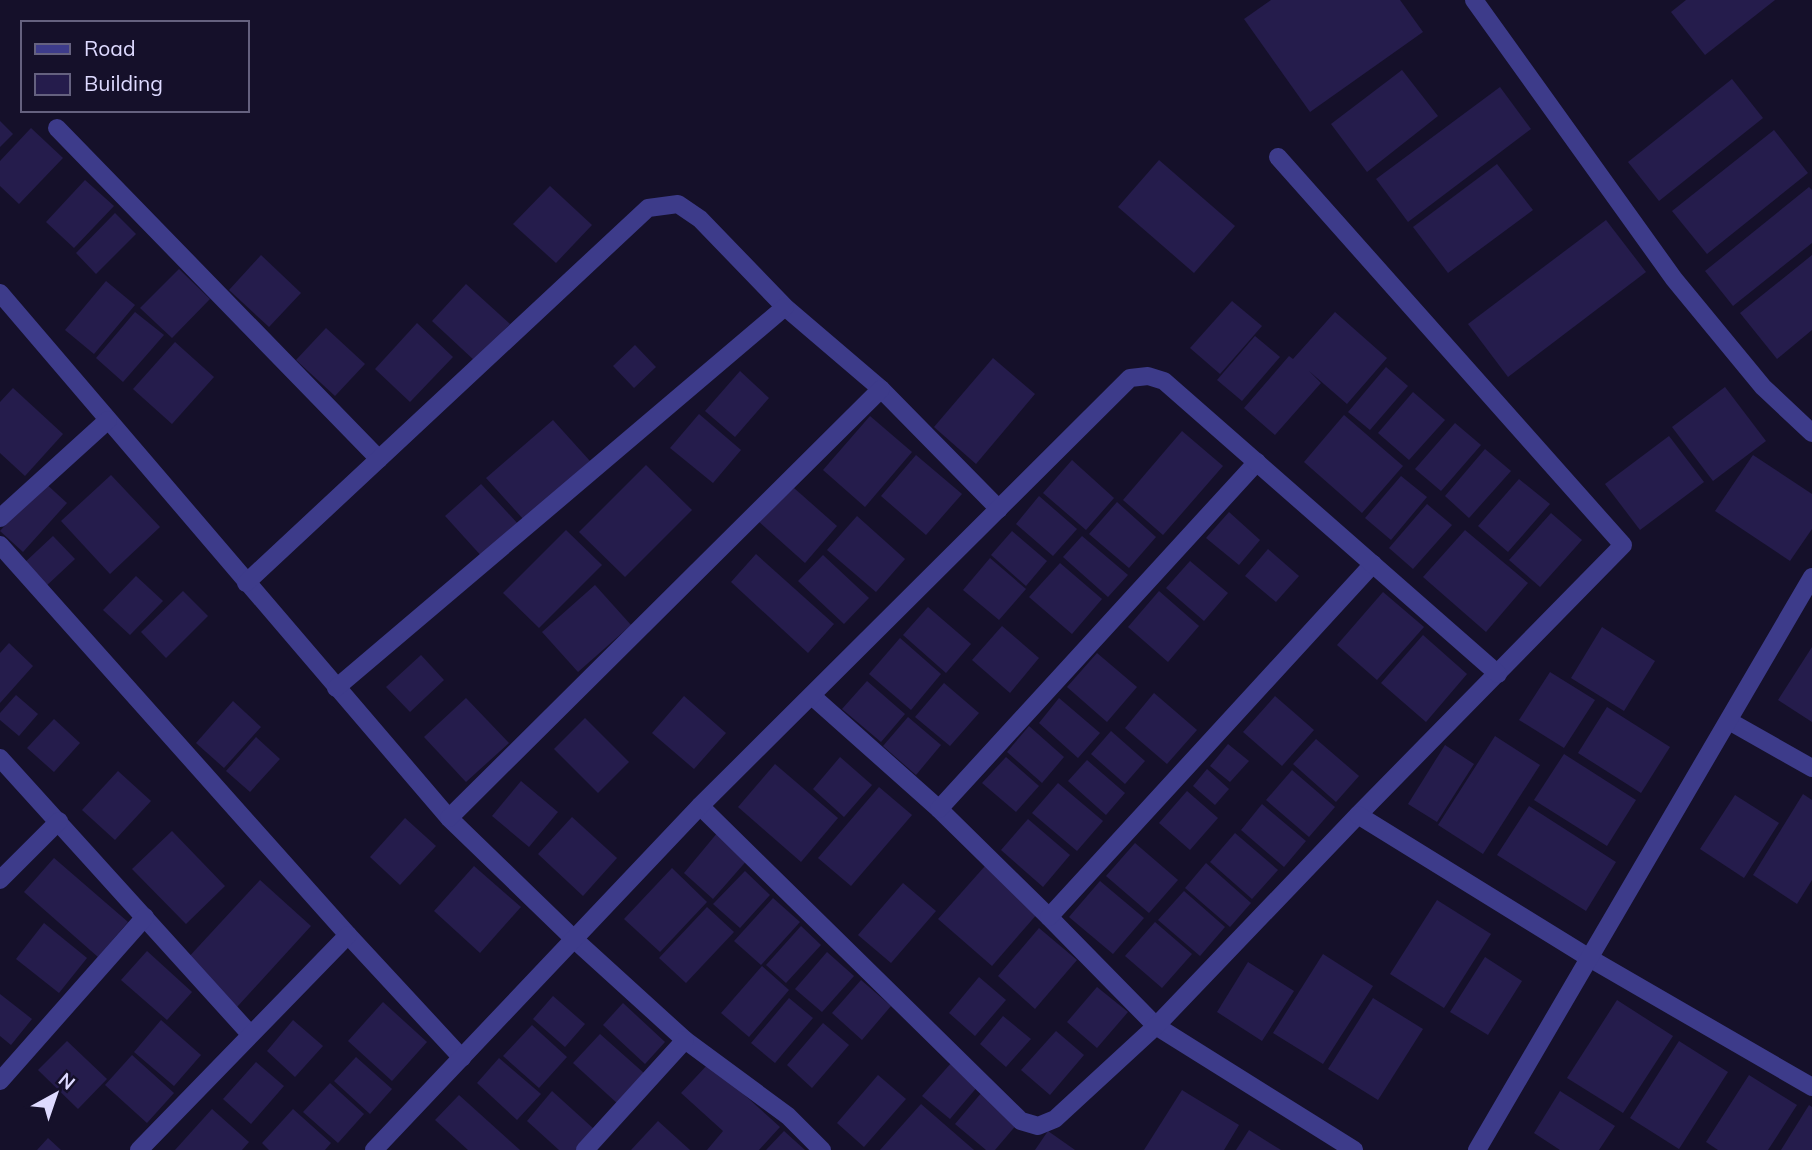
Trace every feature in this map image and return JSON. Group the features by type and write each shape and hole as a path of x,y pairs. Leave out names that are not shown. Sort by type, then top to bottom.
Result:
{"street":[{"path":"1474,0 1674,279 1763,387 1812,433"},
{"path":"57,128 379,459"},
{"path":"699,806 1021,1121 1038,1126 1055,1119 1156,1026 1623,545 1278,157"},
{"path":"246,583 648,208 678,204 700,219 785,307 881,389 999,509"},
{"path":"4,304 108,420 449,818 575,940 685,1040 788,1116 822,1150"},
{"path":"336,688 785,307"},
{"path":"373,1150 575,940 699,806 1130,378 1148,376 1164,381 1498,674"},
{"path":"449,818 881,389"},
{"path":"0,519 108,420"},
{"path":"939,809 1257,462"},
{"path":"0,545 348,935 462,1058"},
{"path":"1049,917 1373,564"},
{"path":"1478,1150 1812,577"},
{"path":"812,696 939,809 1156,1026 1354,1150"},
{"path":"1729,721 1812,768"},
{"path":"0,758 250,1034"},
{"path":"1358,815 1591,959 1812,1087"},
{"path":"0,880 59,821"},
{"path":"0,1081 145,917"},
{"path":"139,1150 348,935"},
{"path":"591,1148 685,1040"}],"building":[{"path":"1271,0 1400,0 1423,32 1310,112 1244,19"},
{"path":"1686,0 1775,0 1705,55 1671,12"},
{"path":"1402,70 1438,116 1367,172 1331,124"},
{"path":"1732,79 1763,118 1659,201 1628,162"},
{"path":"1500,87 1531,129 1408,222 1376,179"},
{"path":"0,121 13,134 0,147"},
{"path":"31,128 63,158 19,204 0,186 0,161"},
{"path":"1774,130 1808,173 1707,254 1672,211"},
{"path":"1159,160 1235,226 1194,273 1118,207"},
{"path":"1497,164 1533,210 1448,273 1413,227"},
{"path":"85,180 114,206 74,248 46,222"},
{"path":"550,186 592,225 556,263 513,224"},
{"path":"1809,187 1812,190 1812,243 1733,306 1705,271"},
{"path":"115,213 136,234 96,274 76,253"},
{"path":"1606,220 1646,272 1508,377 1468,324"},
{"path":"261,255 301,293 269,327 229,290"},
{"path":"1812,255 1812,330 1777,359 1740,313"},
{"path":"179,269 210,299 172,338 140,308"},
{"path":"106,281 135,305 94,354 65,330"},
{"path":"466,284 510,324 475,361 432,321"},
{"path":"1232,301 1262,326 1220,374 1190,348"},
{"path":"135,312 164,335 123,382 96,358"},
{"path":"1335,312 1387,358 1347,404 1309,371 1321,383 1275,435 1244,408 1289,356 1293,359"},
{"path":"417,323 453,357 410,402 375,369"},
{"path":"326,328 365,364 335,396 296,360"},
{"path":"1255,336 1280,357 1242,401 1217,380"},
{"path":"175,342 214,377 172,424 133,389"},
{"path":"635,345 656,367 634,388 613,366"},
{"path":"993,358 1035,394 976,464 934,427"},
{"path":"1386,367 1408,386 1370,430 1348,412"},
{"path":"740,371 769,398 735,437 705,411"},
{"path":"1725,387 1766,441 1713,481 1672,427"},
{"path":"13,388 63,434 25,476 0,453 0,402"},
{"path":"1413,392 1445,420 1409,460 1378,433"},
{"path":"699,414 741,450 713,483 670,448"},
{"path":"1344,415 1403,466 1362,513 1304,462"},
{"path":"870,416 912,452 865,507 823,470"},
{"path":"553,420 590,461 524,520 486,478"},
{"path":"1455,423 1481,445 1441,491 1415,469"},
{"path":"1182,431 1223,466 1163,535 1123,500"},
{"path":"1669,436 1704,482 1640,530 1605,484"},
{"path":"1485,449 1511,471 1469,518 1445,496"},
{"path":"916,455 962,494 926,535 881,496"},
{"path":"1753,455 1812,494 1812,529 1790,561 1715,511"},
{"path":"1072,460 1114,498 1086,530 1043,493"},
{"path":"646,465 692,510 625,577 579,532"},
{"path":"111,475 160,527 110,574 61,521"},
{"path":"1401,476 1427,497 1391,540 1365,518"},
{"path":"1519,479 1550,504 1508,552 1478,526"},
{"path":"44,482 67,503 23,552 0,531"},
{"path":"481,484 520,526 484,559 445,516"},
{"path":"794,488 837,526 805,563 758,521"},
{"path":"1039,496 1077,529 1053,556 1016,524"},
{"path":"1117,502 1156,537 1129,568 1089,534"},
{"path":"1427,504 1452,525 1413,569 1389,548"},
{"path":"1229,512 1260,540 1239,565 1206,538"},
{"path":"1551,513 1582,540 1540,587 1509,560"},
{"path":"857,516 905,559 876,592 827,550"},
{"path":"566,530 602,565 539,628 503,593"},
{"path":"1465,530 1528,583 1486,632 1423,577"},
{"path":"1012,531 1047,561 1026,586 991,555"},
{"path":"53,536 75,559 44,588 22,565"},
{"path":"1082,536 1128,575 1108,597 1063,557"},
{"path":"1268,549 1299,576 1276,602 1245,576"},
{"path":"756,554 834,624 808,653 731,582"},
{"path":"823,555 869,598 844,624 798,581"},
{"path":"990,558 1026,589 999,620 963,590"},
{"path":"1190,561 1228,593 1204,621 1166,588"},
{"path":"1060,563 1102,599 1072,634 1029,597"},
{"path":"136,576 163,601 130,635 103,610"},
{"path":"595,585 631,625 578,672 542,632"},
{"path":"183,591 208,616 166,658 141,632"},
{"path":"1159,591 1199,626 1168,662 1128,627"},
{"path":"1383,592 1424,627 1377,680 1337,645"},
{"path":"928,607 971,644 946,673 903,635"},
{"path":"1002,626 1039,658 1010,693 972,660"},
{"path":"1602,627 1655,661 1624,711 1571,678"},
{"path":"1423,635 1467,674 1426,722 1381,683"},
{"path":"900,638 941,674 911,710 869,674"},
{"path":"9,643 33,666 0,703 0,653"},
{"path":"1812,647 1812,722 1778,700"},
{"path":"1097,653 1137,687 1107,722 1067,687"},
{"path":"421,655 444,680 410,712 386,687"},
{"path":"1550,672 1595,700 1564,748 1519,720"},
{"path":"867,681 905,714 881,742 842,709"},
{"path":"944,683 979,713 950,746 915,717"},
{"path":"1154,693 1197,730 1167,764 1125,728"},
{"path":"16,695 38,714 19,736 0,720 0,713"},
{"path":"684,696 726,733 694,769 652,733"},
{"path":"1275,696 1314,730 1282,766 1243,732"},
{"path":"466,698 509,743 466,782 424,737"},
{"path":"1059,698 1100,733 1078,758 1039,723"},
{"path":"233,701 261,727 224,768 196,743"},
{"path":"1607,707 1670,747 1641,793 1578,753"},
{"path":"908,717 941,745 916,775 883,746"},
{"path":"585,718 629,762 598,793 554,749"},
{"path":"54,719 80,743 54,772 27,748"},
{"path":"1029,726 1064,757 1042,783 1007,752"},
{"path":"1111,731 1145,761 1125,784 1091,754"},
{"path":"1495,736 1540,765 1483,854 1438,825"},
{"path":"256,737 280,759 250,792 226,771"},
{"path":"1316,739 1359,776 1336,802 1293,764"},
{"path":"1228,744 1249,761 1230,782 1210,766"},
{"path":"1445,745 1474,764 1437,822 1408,804"},
{"path":"1564,754 1636,800 1607,846 1534,800"},
{"path":"840,757 872,785 844,817 813,789"},
{"path":"1006,757 1039,786 1016,812 982,783"},
{"path":"1087,760 1125,793 1106,815 1068,781"},
{"path":"775,764 838,818 801,862 738,807"},
{"path":"1207,769 1229,789 1215,805 1193,786"},
{"path":"1292,770 1335,807 1309,837 1266,800"},
{"path":"118,771 151,801 115,840 82,810"},
{"path":"521,781 558,812 529,847 492,816"},
{"path":"1058,783 1103,821 1077,851 1032,813"},
{"path":"879,787 912,815 851,886 818,858"},
{"path":"1187,791 1218,818 1190,850 1159,823"},
{"path":"1803,794 1812,800 1812,880 1797,904 1753,875"},
{"path":"1735,795 1779,823 1744,878 1700,849"},
{"path":"1262,804 1306,841 1284,867 1241,830"},
{"path":"1529,806 1616,862 1586,911 1497,855"},
{"path":"572,817 617,858 583,896 538,854"},
{"path":"405,818 436,846 400,885 370,857"},
{"path":"1028,819 1070,855 1043,887 1001,850"},
{"path":"172,831 225,886 186,924 132,869"},
{"path":"718,832 749,858 713,899 684,873"},
{"path":"1235,833 1278,870 1252,899 1210,862"},
{"path":"1135,843 1178,880 1149,913 1106,876"},
{"path":"54,858 128,922 98,957 24,892"},
{"path":"1206,863 1251,903 1230,927 1185,888"},
{"path":"474,866 521,907 480,953 434,911"},
{"path":"985,866 1038,913 992,966 938,919"},
{"path":"672,868 707,902 660,952 624,919"},
{"path":"745,871 770,895 740,928 713,904"},
{"path":"260,880 311,926 237,1007 186,960"},
{"path":"1100,881 1144,918 1113,954 1069,917"},
{"path":"903,883 936,911 891,963 858,935"},
{"path":"1184,891 1225,927 1200,956 1158,920"},
{"path":"773,898 800,922 761,965 734,941"},
{"path":"1437,900 1491,934 1444,1008 1390,974"},
{"path":"707,907 734,932 686,983 659,958"},
{"path":"1155,922 1192,954 1162,988 1125,956"},
{"path":"44,923 87,958 59,993 16,959"},
{"path":"801,926 821,945 786,983 766,965"},
{"path":"1039,928 1077,960 1035,1009 998,976"},
{"path":"147,951 192,992 167,1020 121,980"},
{"path":"827,952 854,976 822,1012 795,989"},
{"path":"1323,954 1373,986 1323,1064 1273,1033"},
{"path":"1485,957 1522,981 1488,1035 1450,1012"},
{"path":"1248,962 1294,991 1262,1041 1217,1012"},
{"path":"762,966 789,990 749,1037 721,1013"},
{"path":"979,977 1006,1000 975,1036 949,1013"},
{"path":"861,980 891,1006 862,1040 832,1013"},
{"path":"1097,987 1128,1012 1097,1048 1067,1022"},
{"path":"0,994 32,1019 11,1045 0,1036"},
{"path":"553,996 585,1024 565,1047 533,1019"},
{"path":"789,998 813,1018 775,1063 751,1043"},
{"path":"1373,998 1423,1029 1378,1100 1328,1069"},
{"path":"1617,1000 1673,1036 1623,1113 1567,1078"},
{"path":"383,1002 427,1042 392,1081 348,1041"},
{"path":"623,1003 665,1042 645,1064 603,1025"},
{"path":"1003,1016 1031,1039 1006,1067 980,1044"},
{"path":"161,1020 201,1055 174,1086 134,1052"},
{"path":"293,1020 323,1046 295,1077 267,1051"},
{"path":"823,1023 849,1045 812,1088 787,1065"},
{"path":"532,1025 567,1057 539,1088 503,1056"},
{"path":"1056,1031 1084,1055 1050,1095 1021,1070"},
{"path":"600,1034 645,1074 618,1104 573,1063"},
{"path":"67,1041 107,1079 78,1109 38,1070"},
{"path":"1679,1041 1728,1072 1679,1149 1630,1118"},
{"path":"132,1055 174,1093 147,1123 105,1085"},
{"path":"356,1057 392,1089 370,1114 334,1081"},
{"path":"499,1058 541,1094 517,1120 477,1083"},
{"path":"256,1062 284,1086 251,1124 223,1099"},
{"path":"952,1062 978,1086 950,1119 922,1096"},
{"path":"709,1063 780,1127 759,1150 707,1150 723,1131 681,1093"},
{"path":"878,1075 906,1099 864,1147 837,1123"},
{"path":"1749,1075 1797,1105 1768,1150 1718,1150 1706,1142"},
{"path":"330,1083 364,1114 338,1143 303,1112"},
{"path":"1182,1090 1239,1125 1224,1150 1144,1150"},
{"path":"552,1091 595,1130 578,1150 559,1150 527,1121"},
{"path":"1560,1091 1615,1126 1599,1150 1560,1150 1534,1133"},
{"path":"982,1092 1018,1123 995,1150 986,1150 955,1124"},
{"path":"459,1095 520,1150 468,1150 435,1120"},
{"path":"921,1104 974,1150 880,1150"},
{"path":"1809,1105 1812,1107 1812,1150 1781,1150"},
{"path":"212,1109 249,1142 242,1150 175,1150"},
{"path":"293,1109 331,1143 325,1150 269,1150 262,1143"},
{"path":"658,1121 690,1150 631,1150"},
{"path":"1249,1130 1281,1150 1236,1150"},
{"path":"784,1131 805,1150 766,1150"},
{"path":"1048,1131 1075,1150 1035,1150"},
{"path":"48,1138 61,1150 37,1150"}]}
